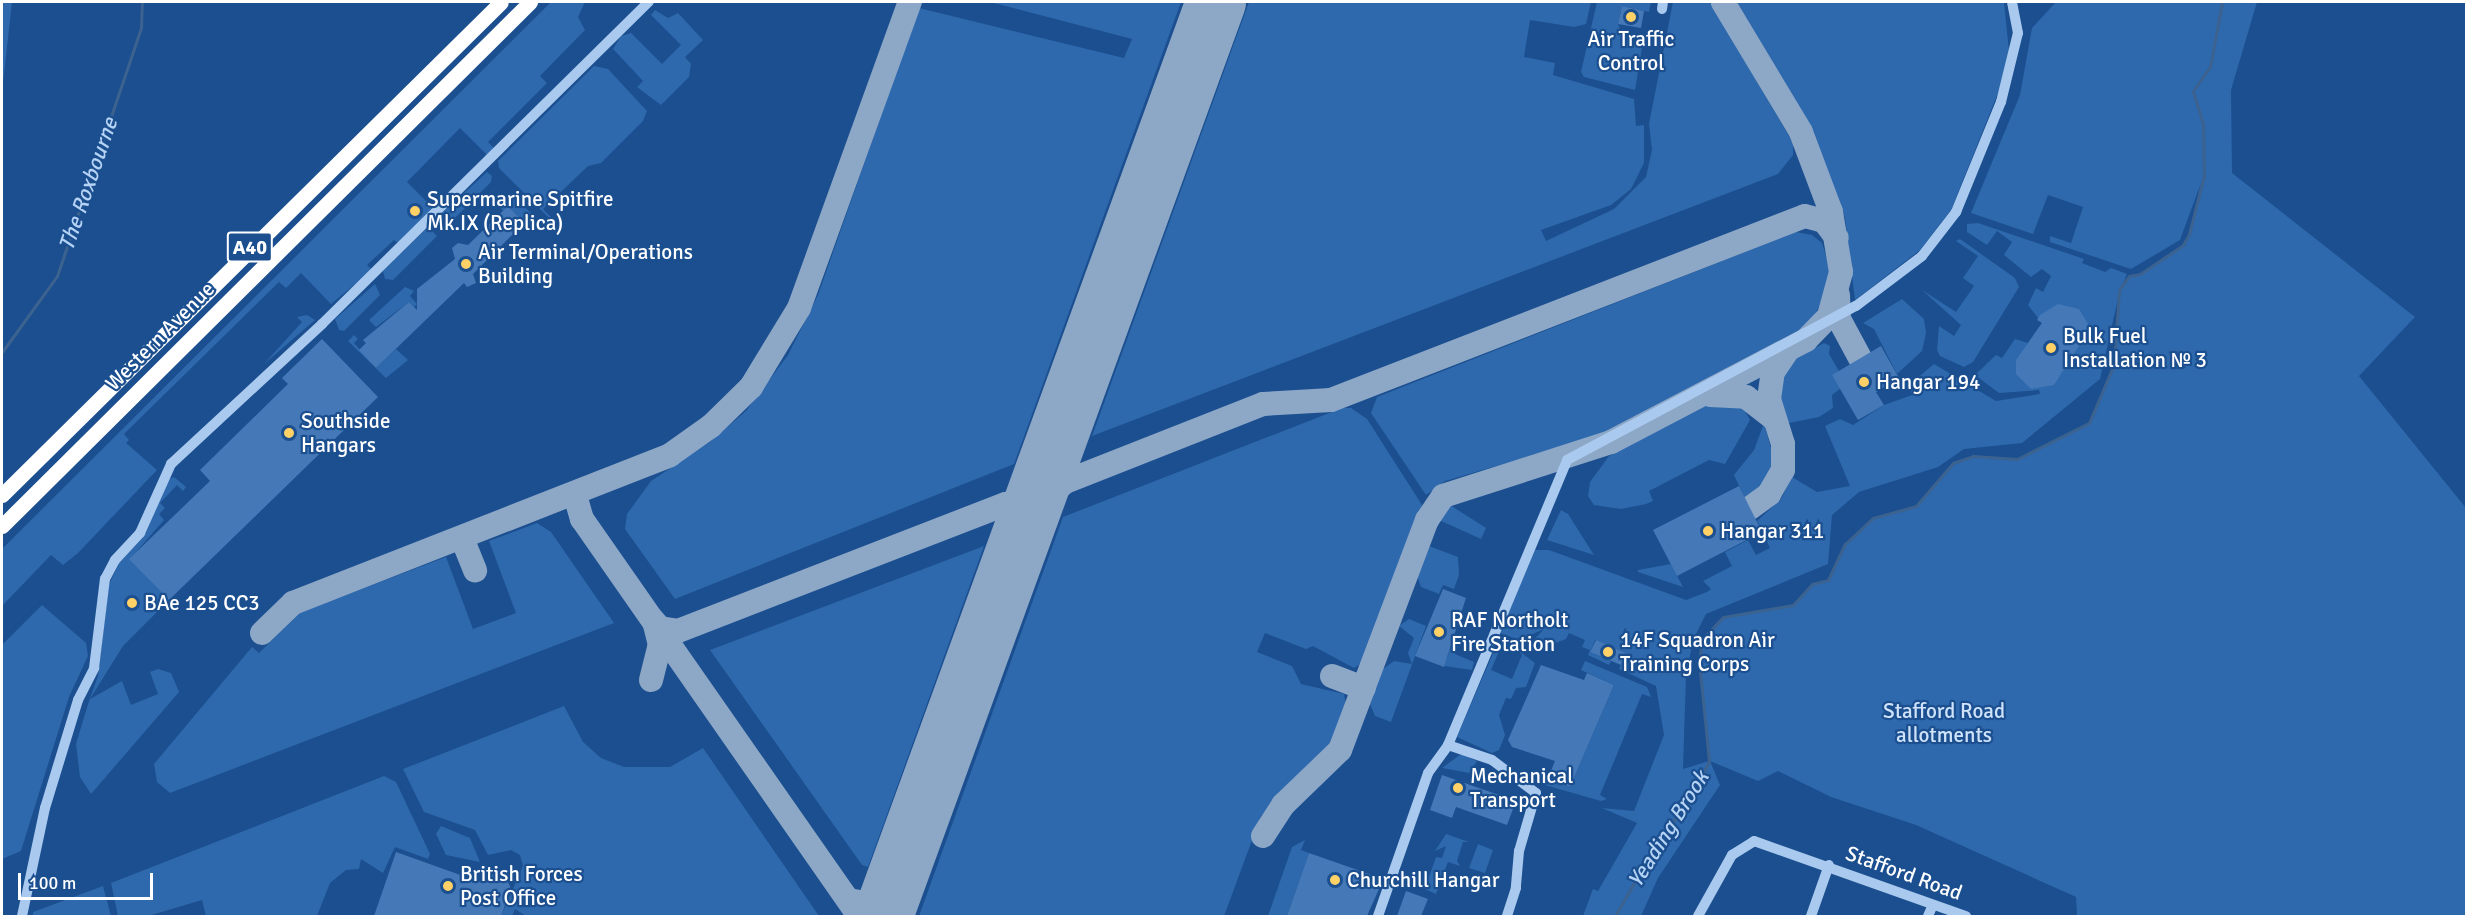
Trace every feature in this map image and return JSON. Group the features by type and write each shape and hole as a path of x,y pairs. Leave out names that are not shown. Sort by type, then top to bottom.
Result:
{"highway":[{"name":"Western Avenue","path":"2,495 501,2"},
{"name":"Western Avenue","path":"2,526 530,2"}],"street":[{"path":"22,916 45,808 78,700 94,668 105,579 115,560 140,533 171,464 322,324 648,2"},
{"path":"1378,916 1428,773 1448,745 1568,458 1856,306 1898,277 1949,225 2012,68 2018,33 2012,2"},
{"path":"1448,745 1492,760 1536,793 1507,916"},
{"name":"Stafford Road","path":"1698,916 1732,855 1747,841 1829,865 1966,916"},
{"path":"1811,916 1829,865"},
{"path":"1928,916 1933,905"}],"green space":[{"path":"2,2 12,2 2,92"},
{"path":"551,2 585,2 578,17 585,30 540,76 547,83 488,142 495,149 488,156 460,128 407,182 434,209 399,244 394,240 367,265 372,270 331,304 301,273 286,288 279,282 124,434 129,440 126,443 157,470 78,553 63,565 51,555 2,606 2,549"},
{"path":"990,2 1181,2 1014,464 675,599 625,529 627,514 651,481 710,442 746,411 788,355 818,295 919,8 1124,58 1132,39"},
{"path":"1249,2 1591,2 1586,24 1574,27 1530,20 1524,57 1555,63 1553,75 1634,99 1636,126 1644,125 1644,163 1631,189 1611,205 1541,230 1546,241 1614,209 1646,177 1652,150 1649,124 1673,2 1710,2 1793,143 1793,155 1778,174 1092,436"},
{"path":"1597,2 1651,2 1649,12 1622,6 1618,24 1624,39 1636,41 1638,34 1644,36 1635,90 1584,77 1581,72"},
{"path":"1734,2 2004,2 2009,51 2004,78 1951,210 1920,250 1855,300 1845,218 1807,124"},
{"name":"Stafford Road allotments","path":"2056,2 2257,2 2231,90 2232,173 2415,317 2359,376 2466,508 2466,916 2077,916 2076,897 1916,825 1831,797 1778,771 1758,781 1710,761 1720,785 1658,878 1641,916 1583,916 1593,889 1598,891 1637,823 1602,808 1634,811 1664,735 1656,686 1619,669 1626,653 1595,640 1590,652 1611,661 1609,665 1588,655 1590,650 1582,647 1585,640 1569,633 1566,639 1540,649 1529,645 1544,629 1519,640 1500,633 1535,550 1549,550 1686,600 1707,592 1711,589 1703,581 1732,566 1725,552 1748,540 1756,555 1770,548 1757,521 1781,499 1792,477 1817,492 1850,486 1825,426 1840,419 1853,425 1884,405 1912,395 1909,385 1934,364 1996,401 2040,394 2039,390 1999,393 1975,375 1996,355 2002,358 2015,339 2028,343 2042,323 2028,305 2036,288 2043,292 2051,276 2042,269 2031,277 2004,255 2012,242 1997,231 1987,245 1967,232 1967,224 1978,223 2084,259 2082,263 2105,272 2111,268 2127,274 2122,286 2129,276 2140,274 2183,245 2189,234 2201,183 2180,240 2131,269 2050,242 2050,236 2071,243 2083,207 2048,195 2033,234 1971,213 2020,95 2032,28","holes":["2119,294 2114,364 2089,423 2017,459 1973,456 1953,463 1916,506 1873,518 1845,544 1828,580 1812,584 1793,605 1723,617 1703,638 1699,660 1709,761 1683,769 1686,676 1693,640 1706,614 1828,564 1832,515 1859,492 1938,467 1964,449 2022,443 2100,379"]},
{"path":"655,10 668,18 678,13 703,40 685,57 691,64 689,77 661,105 637,87 643,81 613,49 621,36 631,33 662,64 681,45 651,15"},
{"path":"594,66 608,69 647,111 643,121 601,163 588,166 543,209 551,217 558,214 549,218 499,168 498,161"},
{"path":"487,172 492,176 491,182 450,223 441,214"},
{"path":"506,196 514,197 534,216 525,224 508,207 503,211 497,204"},
{"path":"428,227 437,236 393,280 385,279 383,271"},
{"path":"1796,232 1812,235 1822,243 1830,268 1823,300 1808,326 1599,436 1445,481 1426,495 1371,413 1377,397"},
{"path":"1960,239 2015,278 2019,287 1973,362 1964,367 1940,356 1937,350 1939,326 1954,336 1961,325 1922,290 1956,312 1974,286 1963,278 1978,256 1956,241"},
{"path":"375,284 380,295 344,331 339,330 335,319"},
{"path":"405,287 414,291 410,296 417,304 414,307 409,302 376,327 369,320"},
{"path":"1902,299 1924,319 1926,333 1922,351 1897,374 1874,329 1863,323"},
{"path":"307,315 315,320 264,364 302,322 297,317"},
{"path":"354,335 358,339 354,343 376,368 396,349 408,360 386,378 348,341"},
{"path":"1824,343 1830,346 1829,354 1839,371 1840,389 1832,395 1833,408 1819,417 1789,423 1779,405 1783,375 1794,360"},
{"path":"1727,403 1743,408 1750,420 1725,464 1709,460 1649,491 1653,501 1646,504 1621,509 1594,505 1588,496 1590,482 1609,456 1706,406"},
{"path":"1342,408 1351,408 1367,419 1422,505 1363,662 1354,668 1313,646 1306,649 1265,633 1257,652 1292,666 1301,684 1344,694 1346,705 1337,733 1321,756 1261,816 1224,916 919,916 1063,517"},
{"path":"1764,423 1774,459 1767,482 1747,503 1734,475 1754,450"},
{"path":"174,477 186,487 183,491 177,485 160,503 165,508 159,514 164,520 130,559 169,600 123,646 90,699 122,681 131,705 158,694 150,672 158,669 171,673 179,692 91,794 80,777 76,744 89,701 98,676 109,584 120,562 144,536 169,479"},
{"path":"1450,505 1486,528 1481,539 1439,520"},
{"path":"1561,510 1568,514 1594,555 1547,540"},
{"path":"537,523 551,532 614,623 170,793 157,782 154,764 252,647 259,653 301,612 446,557 473,629 516,613 489,541"},
{"path":"984,546 868,867 862,865 710,650"},
{"path":"1429,546 1458,557 1459,575 1454,589 1443,585 1439,594 1421,587 1417,576"},
{"path":"1671,564 1683,587 1638,572 1638,570"},
{"path":"42,605 86,643 88,656 69,697 21,851 2,859 2,645"},
{"path":"1409,619 1426,626 1391,722 1375,716 1370,704 1383,669 1394,661 1412,664 1408,653 1414,638 1399,626"},
{"path":"1455,636 1461,638 1455,654 1474,662 1472,670 1444,666"},
{"path":"1497,644 1502,644 1491,670 1512,679 1522,655 1519,651 1535,663 1526,687 1516,688 1511,699 1506,698 1499,715 1505,735 1499,750 1492,753 1457,737"},
{"path":"1585,661 1647,687 1651,697 1642,694 1600,795 1607,799 1601,801 1534,782 1538,776 1570,787 1614,685 1581,670"},
{"path":"564,706 583,742 601,758 624,767 670,767 703,748 819,916 526,916 515,909 512,916 501,916 523,866 520,855 511,850 488,855 475,830 424,812 403,769"},
{"path":"1461,754 1477,761 1469,773 1442,768"},
{"path":"384,776 396,782 430,854 428,859 395,847 383,873 361,859 359,869 346,870 330,883 317,916 206,916 202,900 148,916 118,916 111,883"},
{"path":"441,826 470,838 480,862 446,855 436,834"},
{"path":"1446,834 1469,842 1463,842 1457,861 1460,866 1448,862 1436,894 1420,887 1428,880 1436,857 1442,858 1446,846 1435,851"},
{"path":"1305,840 1301,850 1309,853 1287,916 1268,916 1292,847"},
{"path":"1478,844 1493,850 1485,873 1469,868"},
{"path":"103,886 111,916 33,916 33,912"}],"building":[{"name":"Air Traffic Control","path":"1622,6 1644,11 1641,28 1618,24"},
{"name":"Air Terminal/Operations Building","path":"508,206 524,223 473,274 476,283 467,287 464,283 376,368 359,350 366,343 363,340 409,302 417,310 417,289 455,259 452,248 458,243 468,245"},
{"name":"Bulk Fuel Installation № 3","path":"2058,304 2079,309 2088,324 2087,333 2054,385 2031,389 2016,374 2016,360 2042,323 2037,320 2040,315"},
{"name":"Southside Hangars","path":"322,339 378,397 169,600 129,559 210,481 200,470 288,384 282,378"},
{"name":"Hangar 194","path":"1881,346 1899,378 1876,392 1884,405 1858,420 1832,375"},
{"name":"Hangar 311","path":"1739,486 1762,532 1677,576 1653,530"},
{"name":"RAF Northolt Fire Station","path":"1443,589 1466,598 1444,667 1415,656"},
{"name":"14F Squadron Air Training Corps","path":"1596,640 1626,653 1621,665 1590,652"},
{"path":"1541,665 1584,680 1587,673 1614,685 1570,787 1548,778 1555,761 1512,747 1508,740"},
{"name":"Mechanical Transport","path":"1442,775 1516,801 1507,825 1456,807 1452,818 1430,810"},
{"name":"British Forces Post Office","path":"396,852 480,882 483,874 505,875 511,889 501,916 374,916"},
{"name":"Churchill Hangar","path":"1309,853 1372,875 1368,886 1379,889 1367,916 1287,916"},
{"path":"1406,891 1428,899 1421,916 1397,916"}],"waterway":[{"name":"The Roxbourne","path":"2,352 57,276 141,28 142,2"},
{"name":"Yeading Brook","path":"1615,916 1662,834 1688,804 1709,761 1699,660 1703,638 1723,617 1793,605 1812,584 1828,580 1845,544 1873,518 1916,506 1953,463 1973,456 2017,459 2089,423 2114,364 2119,290 2129,276 2140,274 2183,245 2189,234 2204,176 2203,124 2193,91 2210,67 2222,2"}],"taxiway":[{"path":"262,633 293,603 670,455 711,426 751,387 799,308 910,2"},
{"path":"1263,836 1283,805 1340,750 1427,520 1443,496 1611,442 1806,340 1829,316 1841,272 1831,212 1801,132 1723,2"},
{"path":"1018,544 1034,510 1065,482 1263,404 1331,400 1805,216 1824,221 1837,238"},
{"path":"1838,295 1839,319 1860,358"},
{"path":"1750,508 1769,494 1783,470 1783,444 1769,399 1773,372 1787,351"},
{"path":"1710,395 1746,397 1774,419"},
{"path":"1017,500 1034,488 1046,463"},
{"path":"575,495 582,519 859,916"},
{"path":"653,620 660,628 678,631 1006,504 1022,513 1023,529"},
{"path":"462,538 475,570"},
{"path":"651,680 660,645 655,625"},
{"path":"1332,676 1364,688"},
{"path":"849,900 875,905 888,897 897,878"}],"runway":[{"path":"883,916 1216,2"}],"place":[{"name":"Air Traffic Control","path":"1631,17"},
{"name":"Supermarine Spitfire Mk.IX (Replica)","path":"415,211"},
{"name":"Air Terminal/Operations Building","path":"466,264"},
{"name":"Bulk Fuel Installation № 3","path":"2051,348"},
{"name":"Hangar 194","path":"1864,382"},
{"name":"Southside Hangars","path":"289,433"},
{"name":"Hangar 311","path":"1708,531"},
{"name":"BAe 125 CC3","path":"132,603"},
{"name":"RAF Northolt Fire Station","path":"1439,632"},
{"name":"14F Squadron Air Training Corps","path":"1608,652"},
{"name":"Mechanical Transport","path":"1458,788"},
{"name":"Churchill Hangar","path":"1335,880"},
{"name":"British Forces Post Office","path":"448,886"}]}
